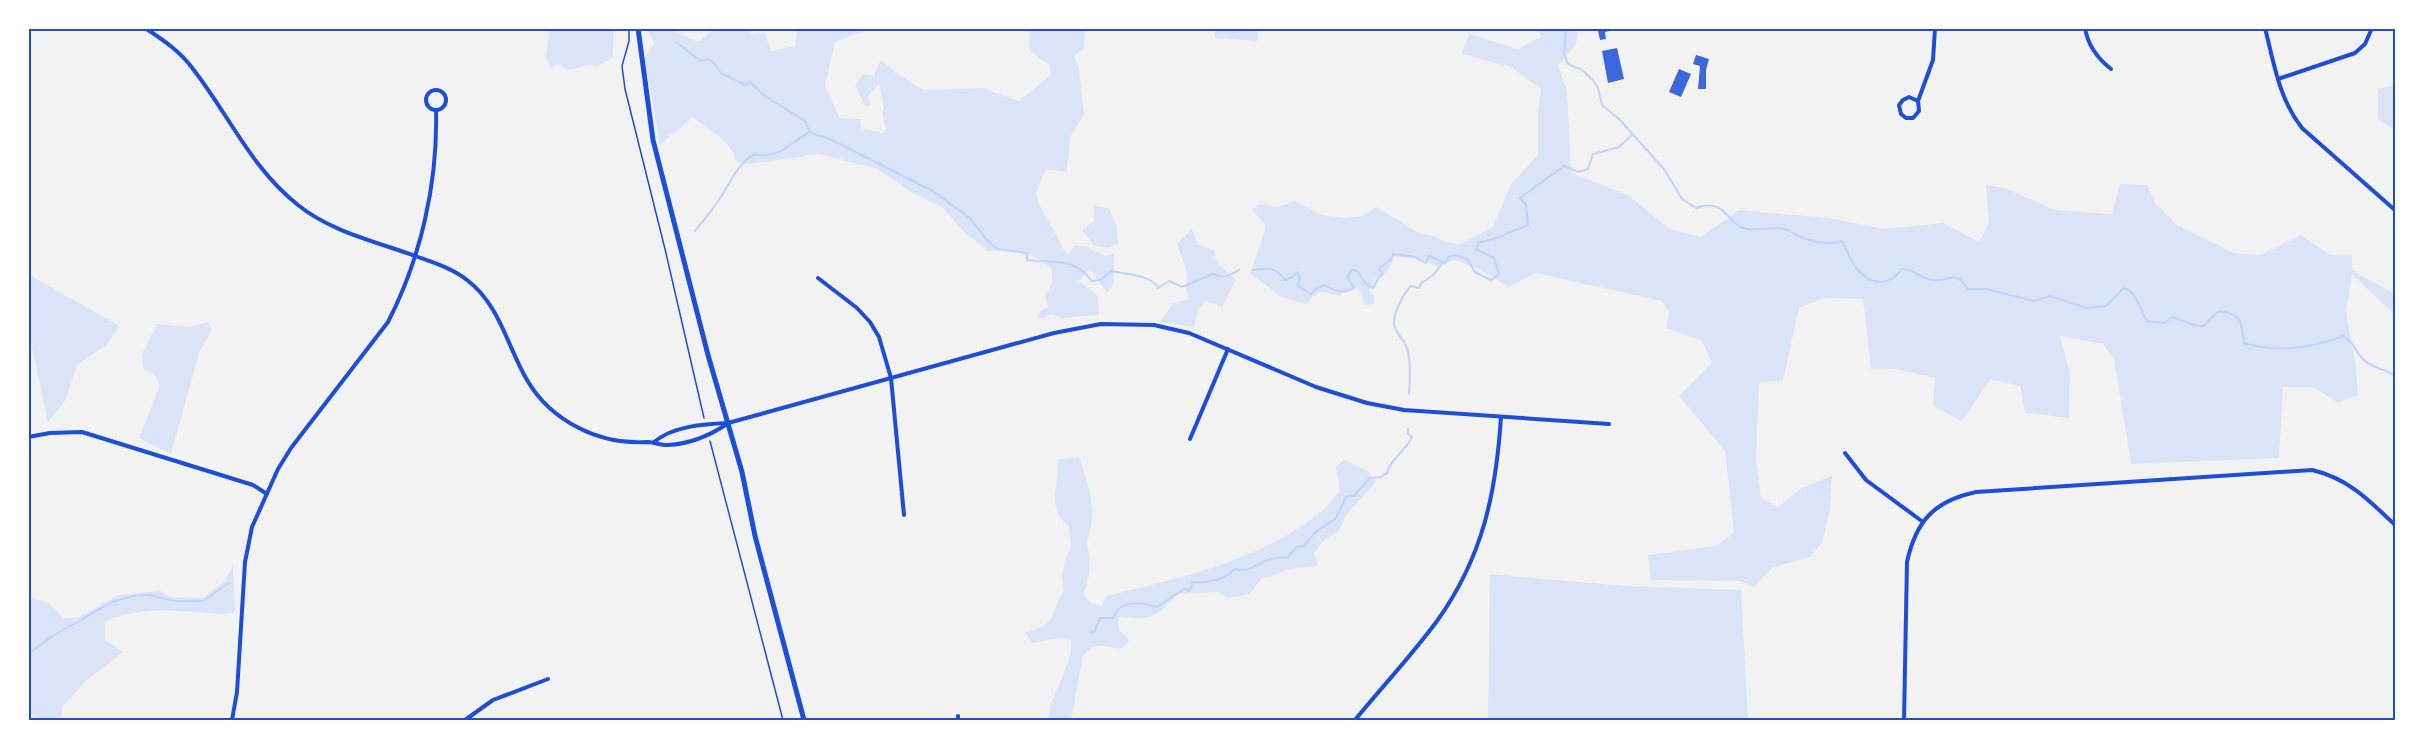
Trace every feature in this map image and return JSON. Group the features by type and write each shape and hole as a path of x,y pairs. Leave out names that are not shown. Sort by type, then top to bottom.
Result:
{"main road":[{"path":"638,28 653,140 804,720"}],"street":[{"path":"144,28 166,42 193,68 249,154 278,189 294,202 337,228 452,270 467,280 488,300 528,381 553,410 565,420 591,434 622,442 654,442 666,445 709,436 728,423"},
{"path":"1918,101 1912,98 1903,100 1899,105 1901,114 1906,118 1916,116 1919,111 1918,101 1934,60 1935,28"},
{"path":"2085,28 2086,38 2097,57 2111,69"},
{"path":"2265,28 2277,79 2286,104 2302,128 2396,211"},
{"path":"2277,79 2355,53 2365,44 2372,28"},
{"path":"434,90 442,92 446,99 442,107 436,110 429,108 426,100 429,93 434,90"},
{"path":"232,720 237,692 245,562 252,526 278,469 291,448 388,322 400,298 415,256 435,160 436,110"},
{"path":"818,278 857,308 870,322 879,337 891,378 904,515"},
{"path":"654,442 664,434 706,424 728,423 1054,333 1101,324 1154,325 1189,333 1316,387 1367,403 1404,410 1609,424"},
{"path":"1190,439 1228,349"},
{"path":"1355,720 1437,621 1468,569 1493,498 1501,417"},
{"path":"28,437 50,433 82,432 252,485 267,494"},
{"path":"1845,453 1866,480 1923,522"},
{"path":"1904,720 1907,562 1912,539 1929,513 1941,504 1959,496 1976,492 2296,470 2325,473 2347,482 2396,526"},
{"path":"465,720 493,700 548,679"},
{"path":"1205,720 1216,720"}],"path":[{"path":"629,28 629,41 622,66 625,89 706,424"},
{"path":"709,436 783,720"}],"shaded area":[{"path":"1578,28 1576,44 1558,66 1567,90 1571,173 1628,195 1669,229 1701,237 1739,210 1829,218 1883,229 1943,223 1979,242 1989,223 1986,184 2007,189 2055,210 2112,214 2120,184 2147,185 2155,203 2177,225 2234,253 2261,255 2301,235 2330,255 2352,255 2352,270 2395,294 2395,315 2352,274 2346,312 2356,367 2358,395 2338,403 2313,387 2283,387 2279,458 2131,464 2114,359 2103,344 2060,336 2070,373 2069,418 2025,413 2020,386 1990,379 1962,421 1933,406 1935,378 1895,369 1871,369 1863,299 1824,298 1799,308 1783,380 1759,383 1756,460 1761,498 1778,507 1802,488 1832,476 1830,509 1822,543 1810,557 1772,568 1754,587 1740,581 1651,580 1648,555 1715,546 1734,533 1725,451 1679,396 1712,363 1702,341 1666,328 1669,312 1662,301 1536,273 1509,287 1477,268 1455,260 1436,266 1420,258 1394,257 1387,272 1376,278 1369,290 1375,298 1374,304 1366,305 1357,287 1340,295 1322,292 1316,294 1306,304 1281,297 1250,273 1265,224 1252,210 1259,204 1277,207 1295,201 1321,215 1342,218 1362,216 1376,207 1416,231 1458,245 1493,227 1511,184 1538,155 1538,113 1541,89 1511,67 1461,54 1470,34 1518,49 1541,37 1538,29"},
{"path":"549,29 614,29 613,57 597,67 589,65 568,70 559,64 551,68 546,57"},
{"path":"647,29 668,29 699,42 714,29 749,29 749,34 765,33 771,51 795,46 798,29 869,29 835,42 825,86 840,118 860,119 861,128 883,133 886,129 879,84 867,97 871,105 865,106 855,85 863,74 874,76 881,60 896,73 923,90 983,88 1019,101 1051,75 1049,65 1029,50 1030,33 1022,29 1085,29 1084,49 1074,56 1079,69 1084,114 1070,138 1067,172 1046,169 1036,193 1045,216 1068,255 1074,246 1085,246 1105,256 1114,254 1114,283 1107,293 1090,269 1079,281 1098,296 1099,315 1061,318 1050,314 1045,318 1037,318 1041,311 1048,307 1045,295 1052,283 1052,269 1036,257 1022,252 988,251 963,231 943,208 911,192 878,169 819,154 749,164 736,162 731,148 693,117 660,145 645,58 654,43"},
{"path":"1215,29 1258,29 1258,41 1215,38"},
{"path":"2396,85 2395,130 2378,119 2378,89"},
{"path":"1094,205 1110,209 1116,225 1118,243 1108,248 1094,245 1082,230 1094,221"},
{"path":"1192,229 1197,244 1214,250 1217,263 1236,280 1222,307 1206,301 1198,310 1194,327 1160,322 1174,303 1189,299 1186,289 1187,272 1177,244"},
{"path":"29,275 120,326 107,344 77,365 65,401 48,422 29,334"},
{"path":"208,322 212,330 199,353 171,454 139,438 160,385 155,375 143,369 142,354 157,324 189,327"},
{"path":"1079,457 1089,488 1092,511 1090,532 1086,542 1090,562 1089,575 1083,595 1091,603 1102,606 1106,596 1161,583 1216,566 1270,544 1295,530 1321,512 1340,491 1336,467 1344,460 1369,472 1376,482 1347,514 1339,531 1323,541 1314,554 1318,565 1293,568 1262,578 1249,594 1229,598 1217,592 1178,594 1152,616 1146,618 1118,617 1119,630 1130,640 1121,649 1100,646 1087,652 1083,656 1071,720 1048,720 1053,699 1069,659 1071,640 1060,638 1032,643 1025,633 1048,622 1064,591 1062,577 1065,560 1071,546 1069,526 1062,520 1056,505 1058,460"},
{"path":"233,566 235,612 223,614 148,611 119,616 105,622 105,640 123,652 87,680 62,707 61,720 43,720 29,713 29,598 48,602 63,618 77,618 119,595 160,591 170,597 202,598 224,582"},
{"path":"1490,574 1625,586 1741,590 1748,720 1488,720"}],"building":[{"path":"1604,28 1618,29 1605,32 1606,39 1600,40 1598,31"},
{"path":"1617,48 1624,79 1608,83 1602,51"},
{"path":"1696,55 1709,59 1706,70 1706,89 1698,89 1700,66 1693,64"},
{"path":"1679,69 1691,74 1681,97 1669,92"}],"waterway":[{"path":"1566,28 1564,54 1568,64 1582,70 1593,80 1598,88 1602,105 1619,119 1664,169 1682,199 1696,208 1706,206 1720,208 1743,228 1753,230 1779,228 1816,242 1842,241 1856,267 1863,275 1875,281 1892,279 1902,269 1905,269 1932,280 1954,277 1961,280 1968,289 1987,289 2034,301 2050,296 2087,308 2106,306 2124,288 2135,297 2147,321 2164,323 2173,317 2196,326 2203,326 2219,311 2227,312 2240,321 2244,343 2256,346 2294,348 2319,344 2343,336 2350,341 2365,361 2396,376"},
{"path":"676,42 701,61 708,59 721,73 746,85 750,82 765,96 805,121 809,131"},
{"path":"695,231 718,201 739,167 749,158 755,154 777,153 809,132 830,139 933,191 971,219 997,249 1027,253 1027,260 1070,264 1085,273 1092,281 1101,280 1111,271 1150,280 1158,288 1169,281 1182,287 1213,274 1226,276 1239,270"},
{"path":"1254,270 1272,269 1285,280 1293,277 1297,272 1300,278 1298,286 1311,294 1317,288 1325,285 1339,291 1354,288 1347,277 1351,270 1357,271 1367,285 1373,288 1383,274 1379,268 1391,260 1393,254 1415,257 1426,263 1429,256 1445,263 1449,257 1455,255 1467,259 1475,272 1491,280 1499,274 1494,258 1476,249 1479,242 1528,225 1526,205 1520,198 1564,166 1578,172 1588,169 1593,154 1619,147 1632,135"},
{"path":"1409,394 1408,352 1395,328 1394,318 1411,286 1419,288 1421,283 1434,274 1443,262"},
{"path":"1091,632 1095,631 1100,618 1113,618 1117,611 1126,605 1142,604 1157,607 1184,589 1189,591 1193,582 1216,580 1227,576 1234,569 1248,570 1271,559 1287,558 1296,547 1303,546 1317,531 1335,519 1347,496 1354,496 1370,478 1381,477 1387,473 1391,464 1412,437 1408,434 1408,429"},
{"path":"28,654 51,637 112,602 133,596 148,595 175,601 203,601 229,583"}]}
